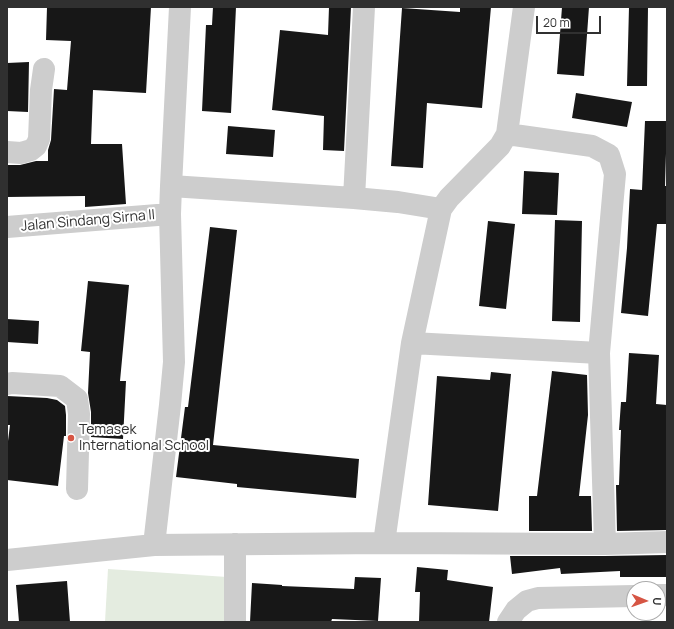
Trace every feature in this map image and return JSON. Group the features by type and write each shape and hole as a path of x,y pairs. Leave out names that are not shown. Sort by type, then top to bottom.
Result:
{"street":[{"path":"154,545 174,362 170,214 180,7"},
{"path":"354,198 364,7"},
{"path":"384,543 412,342 441,209 449,198 500,146 507,134 524,7"},
{"path":"7,152 21,153 36,146 39,139 41,90 44,70"},
{"path":"507,134 592,146 609,155 615,174 599,353 605,544"},
{"path":"171,186 354,198 398,202 441,209"},
{"name":"Jalan Sindang Sirna II","path":"7,228 170,214"},
{"path":"412,342 599,353"},
{"path":"7,384 60,386 77,399 79,414 77,489"},
{"path":"7,560 154,545 384,543 605,544 667,542"},
{"path":"235,622 236,544"},
{"path":"508,622 516,610 527,601 538,598 626,596"}],"shaded area":[{"path":"108,569 227,577 225,622 105,622"}],"building":[{"path":"47,7 151,7 146,93 93,90 91,144 122,144 126,204 85,207 85,196 7,197 7,165 20,165 36,161 48,161 48,150 51,140 54,89 67,90 71,41 46,40"},
{"path":"213,7 236,7 231,113 202,111 206,25 212,25"},
{"path":"329,7 351,7 344,151 323,150 324,116 272,110 280,30 328,35"},
{"path":"460,7 491,7 482,108 427,103 423,168 391,166 402,8 460,12"},
{"path":"562,7 589,7 584,76 557,74"},
{"path":"629,7 648,7 647,86 627,86"},
{"path":"29,62 28,112 7,111 7,63"},
{"path":"576,93 632,102 627,127 572,118"},
{"path":"645,121 667,121 665,186 667,186 667,224 657,224 648,316 621,313 627,248 630,189 642,190"},
{"path":"228,126 275,130 273,157 226,154"},
{"path":"524,171 559,173 557,215 522,214"},
{"path":"555,220 582,221 580,322 552,321"},
{"path":"488,221 515,224 506,309 479,306"},
{"path":"210,227 237,230 213,445 359,459 356,498 237,487 237,484 176,477 185,407 188,407"},
{"path":"88,281 129,285 120,381 126,381 123,439 91,437 91,412 88,393 90,352 81,351"},
{"path":"7,319 39,321 38,344 7,342"},
{"path":"629,353 659,355 656,404 667,405 667,530 617,531 616,485 619,485 621,430 619,430 621,402 626,402"},
{"path":"552,371 587,375 588,415 579,496 591,496 592,531 529,531 529,496 537,496"},
{"path":"491,372 511,374 498,511 428,505 437,376 490,380"},
{"path":"7,396 47,398 57,400 65,406 66,436 64,436 58,486 7,480 7,449 10,425 7,425"},
{"path":"667,555 667,577 620,577 620,571 561,574 560,568 512,574 510,556 605,556"},
{"path":"417,567 448,570 447,580 493,587 489,622 419,622 420,592 415,592"},
{"path":"355,577 381,578 378,621 332,619 331,622 250,622 252,583 282,586 354,589"},
{"path":"67,581 70,622 19,622 16,585"}],"place":[{"name":"Temasek International School","path":"71,438"}]}
